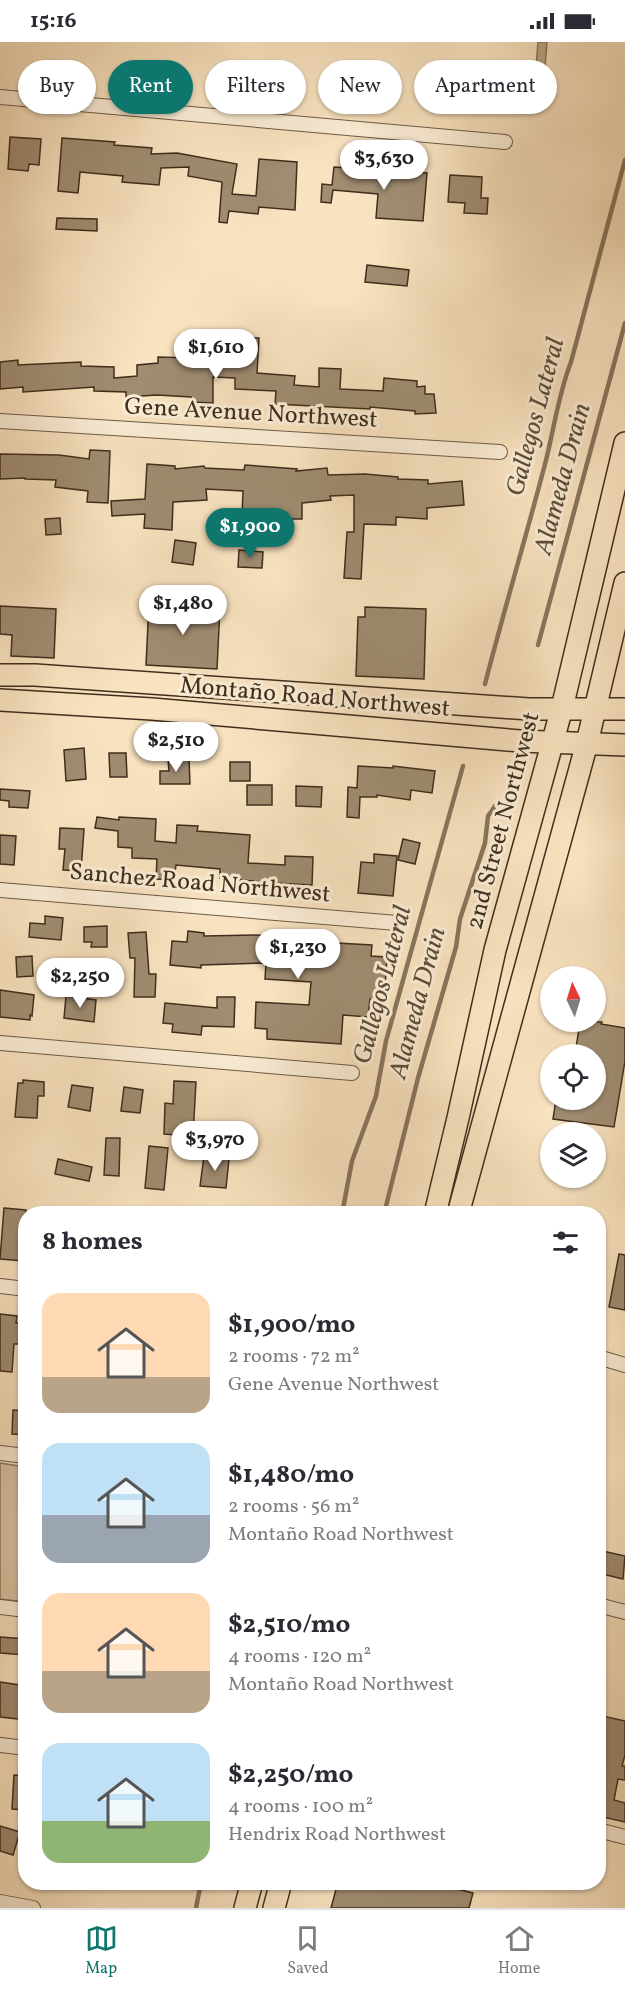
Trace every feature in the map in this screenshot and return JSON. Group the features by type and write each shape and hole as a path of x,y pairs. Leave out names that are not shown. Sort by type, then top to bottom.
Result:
{"main road":[{"name":"2nd Street Northwest","path":"437,1206 495,950 562,708 625,443"},
{"path":"460,1206 587,743 625,583"},
{"name":"Montaño Road Northwest","path":"0,675 35,675 529,709 625,710"},
{"name":"Montaño Road Northwest","path":"0,700 152,709 497,740 625,745"},
{"path":"245,1908 250,1890"},
{"path":"274,1908 279,1890"}],"street":[{"path":"0,97 505,142"},
{"name":"Gene Avenue Northwest","path":"0,421 500,452"},
{"name":"Sanchez Road Northwest","path":"0,890 397,923"},
{"path":"0,1043 352,1073"},
{"path":"0,1286 18,1288"},
{"path":"606,1359 625,1365"},
{"path":"0,1453 18,1455"},
{"path":"0,1607 18,1609"},
{"path":"606,1607 625,1612"},
{"path":"0,1745 18,1747"},
{"path":"606,1832 625,1837"},
{"path":"0,1902 33,1908"}],"shaded area":[{"path":"538,42 547,42 546,60 537,60"},
{"path":"0,1463 18,1466 18,1601 0,1599"}],"building":[{"path":"10,137 41,139 39,165 29,164 28,171 8,169"},
{"path":"62,138 115,142 114,145 152,148 151,154 177,153 237,164 232,194 256,196 259,159 297,162 295,210 259,207 258,214 229,211 227,223 219,222 222,182 188,176 189,167 161,168 159,185 122,182 123,176 80,172 78,193 58,191"},
{"path":"334,167 427,173 423,221 376,218 378,194 333,190 331,203 321,202 322,184 332,185"},
{"path":"450,175 482,177 481,198 488,198 487,214 464,213 465,203 448,202"},
{"path":"57,218 97,219 97,231 56,229"},
{"path":"367,265 409,270 407,286 365,282"},
{"path":"227,336 259,338 257,373 295,376 294,385 319,387 319,368 341,369 340,389 383,391 384,378 417,381 417,387 425,386 425,394 434,394 436,413 415,414 415,411 370,407 370,409 275,404 276,391 235,389 235,378 213,377 213,403 191,402 191,397 157,395 126,397 126,392 94,391 94,387 23,392 23,387 0,389 0,362 18,360 18,365 81,362 81,366 114,367 114,378 137,376 137,365 158,363 158,357 192,358 192,353 204,353 205,344 227,344"},
{"path":"90,450 110,451 108,503 87,502 88,491 55,487 56,480 0,479 0,454 59,455 89,459"},
{"path":"147,464 175,466 175,469 204,466 205,468 244,470 245,465 297,469 296,471 327,468 328,475 365,474 398,477 398,479 428,480 428,484 462,481 464,505 427,508 427,519 396,517 396,525 364,524 361,579 344,578 347,532 354,532 354,495 330,496 331,500 302,503 302,519 274,519 274,517 242,515 243,491 206,489 207,500 173,502 172,530 144,528 145,514 112,516 111,501 145,499"},
{"path":"60,518 61,534 46,535 45,519"},
{"path":"175,540 196,543 193,565 172,562"},
{"path":"239,550 263,552 262,568 238,567"},
{"path":"149,603 220,607 217,669 146,665"},
{"path":"0,606 56,609 54,658 11,656 12,635 0,634"},
{"path":"365,607 426,609 424,679 356,676 358,617 365,617"},
{"path":"84,748 86,779 66,781 64,750"},
{"path":"109,753 126,753 127,777 110,777"},
{"path":"168,759 189,759 190,784 160,784 160,771 169,771"},
{"path":"230,762 250,762 250,781 230,781"},
{"path":"358,766 393,768 393,766 435,771 432,793 411,790 410,800 377,795 377,797 360,797 359,818 347,817 348,787 357,788"},
{"path":"247,785 272,785 272,805 247,805"},
{"path":"296,786 322,787 321,807 296,806"},
{"path":"0,789 30,791 28,808 9,807 9,801 0,800"},
{"path":"97,817 119,820 119,817 156,819 155,841 176,843 177,825 198,826 197,831 250,835 248,863 285,865 285,856 313,857 312,885 220,878 220,869 176,865 174,880 156,879 157,859 132,858 132,848 118,847 118,831 95,828"},
{"path":"60,828 84,829 81,871 63,870 65,849 59,849"},
{"path":"0,835 16,836 14,865 0,864"},
{"path":"403,839 420,843 415,864 398,860"},
{"path":"374,854 397,856 393,896 358,893 361,862 374,863"},
{"path":"45,916 63,918 61,940 29,937 30,923 45,924"},
{"path":"107,926 107,947 91,947 92,942 84,942 84,927"},
{"path":"188,931 204,933 204,936 256,935 301,938 301,941 372,945 371,956 387,957 384,1001 370,999 368,1017 343,1015 341,1044 267,1039 267,1029 255,1028 256,1002 309,1005 311,982 265,979 266,963 201,965 201,968 170,965 172,941 187,942"},
{"path":"146,932 149,974 156,974 155,997 134,997 135,958 130,958 128,933"},
{"path":"32,956 33,976 17,977 16,957"},
{"path":"0,990 34,995 30,1020 0,1017"},
{"path":"66,996 96,1000 94,1022 64,1018"},
{"path":"217,997 235,997 234,1027 202,1026 201,1035 172,1032 173,1024 163,1023 165,1003 217,1008"},
{"path":"606,1025 625,1028 625,1061 614,1127 606,1126 606,1122 553,1119 554,1110 606,1110 606,1044 577,1044 578,1032 606,1032"},
{"path":"23,1080 44,1082 44,1096 38,1096 37,1118 15,1117 18,1083 23,1083"},
{"path":"174,1081 196,1082 193,1136 164,1134 165,1103 173,1104"},
{"path":"72,1085 93,1088 90,1111 68,1107"},
{"path":"124,1087 143,1090 140,1113 121,1111"},
{"path":"106,1138 120,1138 119,1176 104,1175"},
{"path":"149,1146 168,1148 164,1190 145,1188"},
{"path":"204,1156 229,1159 226,1188 200,1186"},
{"path":"58,1159 92,1167 89,1181 55,1174"},
{"path":"4,1208 18,1209 18,1261 0,1259"},
{"path":"619,1254 625,1255 625,1310 609,1307"},
{"path":"0,1314 17,1316 18,1344 14,1344 12,1372 0,1371"},
{"path":"13,1410 18,1410 18,1434 12,1434"},
{"path":"606,1552 625,1556 623,1579 606,1575"},
{"path":"0,1637 18,1638 18,1654 0,1653"},
{"path":"0,1682 18,1685 18,1719 0,1717"},
{"path":"606,1717 625,1721 625,1755 622,1766 625,1766 625,1780 618,1779 614,1800 625,1803 625,1822 606,1818"},
{"path":"14,1775 18,1775 18,1809 12,1809"},
{"path":"0,1826 18,1831 13,1855 0,1851"},
{"path":"336,1890 461,1890 473,1893 469,1908 331,1908"}],"waterway":[{"name":"Gallegos Lateral","path":"485,684 625,160"},
{"name":"Alameda Drain","path":"538,645 625,323"},
{"name":"Gallegos Lateral","path":"344,1206 352,1161 376,1096 386,1041 463,766"},
{"name":"Alameda Drain","path":"386,1206 418,1078 456,947 460,919 485,843 488,816 495,806"},
{"name":"Alameda Drain","path":"196,1908 199,1890"}]}
